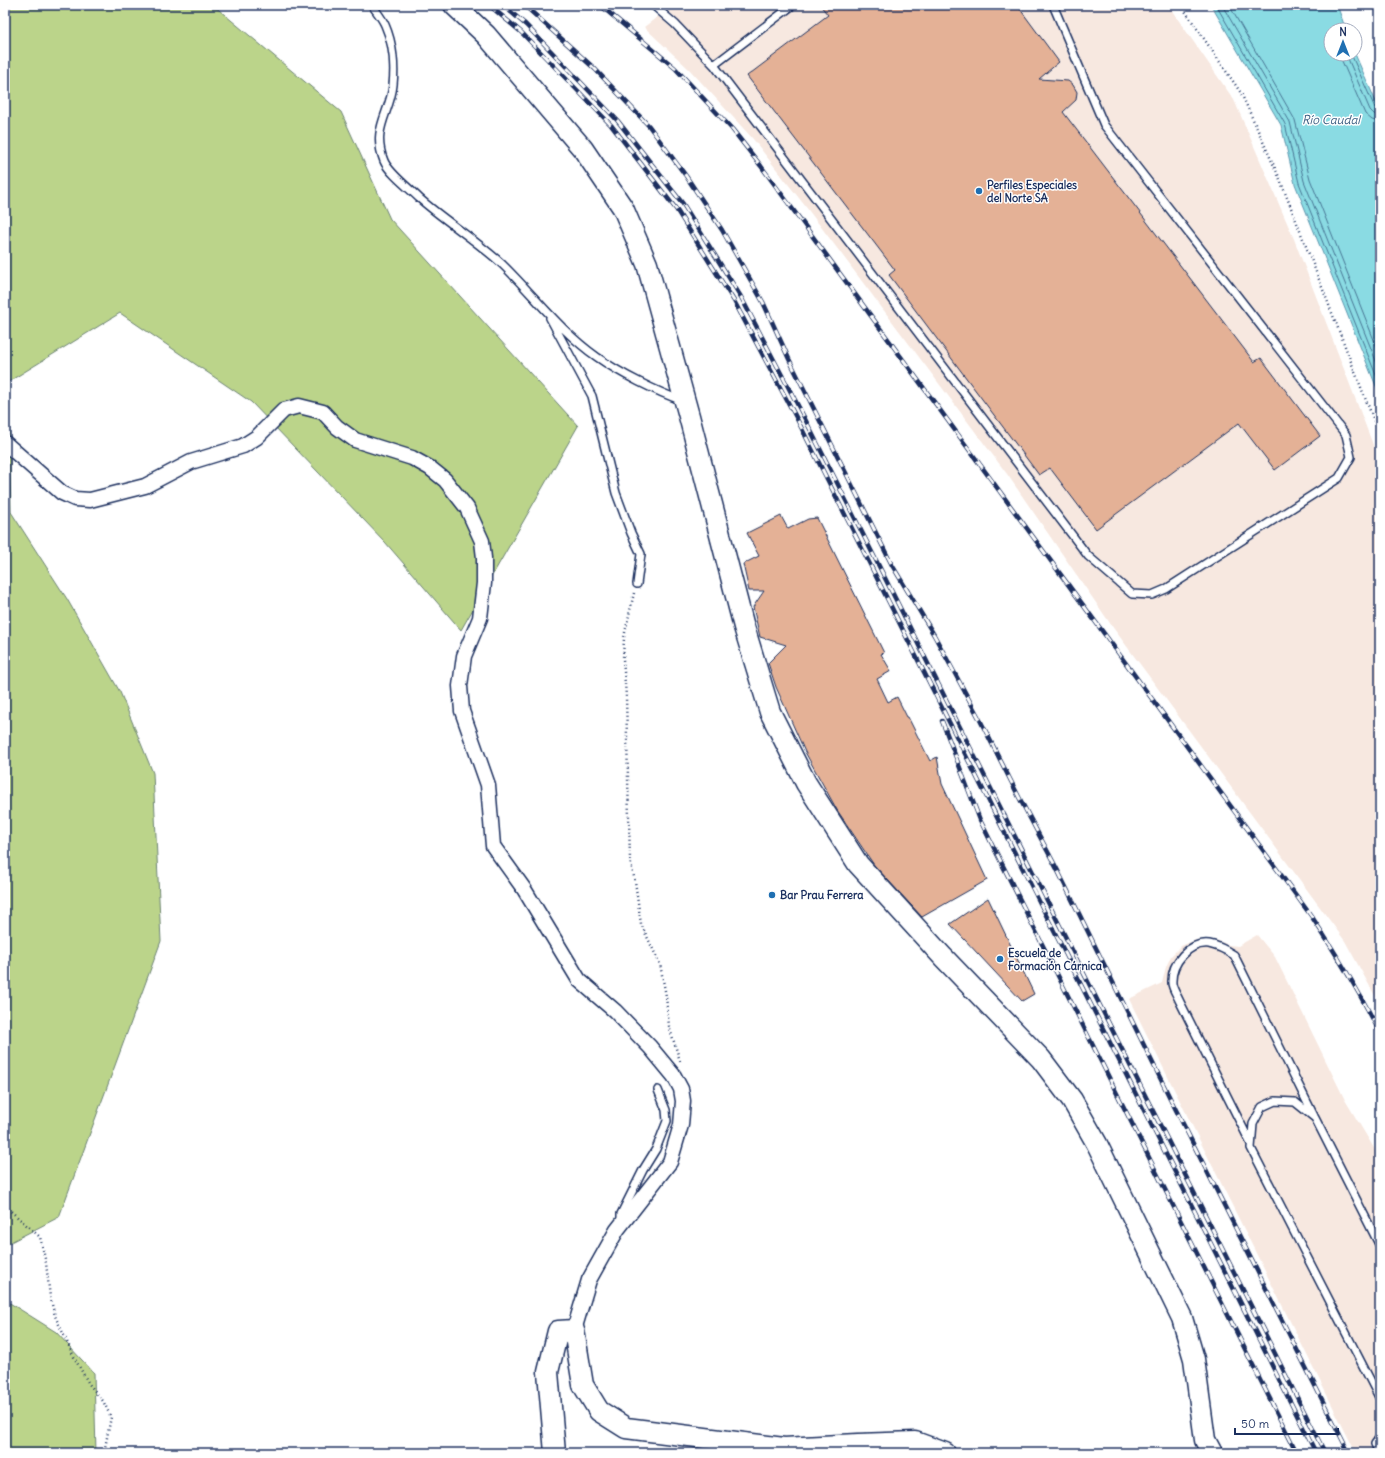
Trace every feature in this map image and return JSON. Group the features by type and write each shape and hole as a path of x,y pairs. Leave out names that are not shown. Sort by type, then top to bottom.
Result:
{"street":[{"path":"454,5 486,35 583,149 623,208 647,264 744,628 770,712 806,783 858,864 942,957 1041,1059 1072,1100 1097,1144 1182,1318 1194,1360 1205,1440 1212,1453"},
{"path":"5,442 62,493 75,499 90,500 145,486 191,462 242,446 257,437 284,410 299,406 323,412 337,427 355,440 412,458 430,468 445,480 468,508 482,541 484,558 484,584 480,618 464,656 460,686 462,711 488,785 493,846 524,889 579,980 615,1011 650,1047 674,1076 681,1089 683,1101 681,1125 670,1162 620,1225 589,1280 574,1330 583,1385 599,1411 626,1428 784,1448 915,1442 945,1453"},
{"path":"555,1453 548,1372 558,1331 574,1330"}],"lane":[{"path":"372,5 385,24 392,45 393,85 381,126 378,143 384,162 399,180 428,206 501,263 574,339 617,370 669,396 685,402"},
{"path":"653,5 675,24 714,65 1088,556 1132,594 1152,595 1173,584 1339,478 1351,457 1346,435 1104,125 1053,5"},
{"path":"714,65 793,5"},
{"path":"545,309 592,396 616,493 631,533 641,554 637,584"},
{"path":"1251,1144 1179,1000 1172,983 1174,969 1180,956 1193,947 1207,944 1221,947 1234,955 1380,1246"},
{"path":"620,1225 621,1214 630,1194 656,1149 667,1121 666,1110 658,1090"},
{"path":"1315,1118 1295,1102 1275,1101 1262,1107 1253,1124 1251,1148 1380,1399"},
{"path":"1379,1453 1375,1444 1380,1437"}],"path":[{"path":"1181,5 1241,93 1279,177 1380,436"},
{"path":"637,584 624,637 623,659 627,703 630,860 635,881 641,924 660,964 666,996 669,1026 682,1066"},
{"path":"5,1206 40,1237 46,1263 50,1297 55,1316 75,1360 89,1384 103,1401 111,1417 104,1453"}],"shaded area":[{"path":"673,5 1168,5 1234,100 1294,239 1380,463 1380,1005 1345,941 1114,629 1007,474 753,139 689,69 644,27"},
{"path":"1257,935 1275,957 1345,1100 1380,1158 1380,1453 1356,1453 1129,999 1162,983 1166,967 1171,956 1181,946 1195,940 1205,939 1238,946"}],"green space":[{"path":"5,5 213,5 341,112 390,219 578,426 461,630 385,542 251,402 120,313 8,382 11,512 67,599 120,692 153,773 161,941 59,1217 5,1245"},
{"path":"5,1300 56,1332 94,1373 96,1453 5,1453"}],"water":[{"name":"Río Caudal","path":"1211,5 1337,5 1343,22 1323,22 1323,62 1359,62 1380,111 1380,396 1295,184 1281,125"}],"building":[{"name":"Perfiles Especiales del Norte SA","path":"820,5 1017,5 1059,62 1039,79 1068,81 1073,85 1077,92 1076,100 1063,112 1254,362 1261,358 1320,436 1275,470 1239,423 1096,529 1050,468 1039,475 889,275 895,270 747,76 828,15"},
{"path":"781,516 788,529 808,519 817,518 884,653 881,654 891,671 877,679 888,702 897,697 930,761 937,757 942,784 987,880 922,917 874,865 837,810 805,752 776,687 768,663 786,645 760,637 753,607 764,591 749,591 743,564 759,556 747,533"},
{"name":"Escuela de Formación Cárnica","path":"988,898 1034,994 1022,1001 950,924"}],"railway":[{"path":"489,5 521,32 611,125 676,209 734,301 798,421 1316,1453"},
{"path":"503,5 526,25 617,120 683,204 741,297 805,419 1325,1453"},
{"path":"524,5 595,69 649,126 686,176 722,230 763,302 789,359 892,565 934,635 979,718 1057,869 1170,1098 1349,1453"},
{"path":"600,5 675,68 732,129 761,166 1312,917 1348,974 1380,1033"},
{"path":"942,721 980,820 1297,1453"}],"place":[{"name":"Perfiles Especiales del Norte SA","path":"979,191"},
{"name":"Bar Prau Ferrera","path":"772,895"},
{"name":"Escuela de Formación Cárnica","path":"1000,959"}]}
